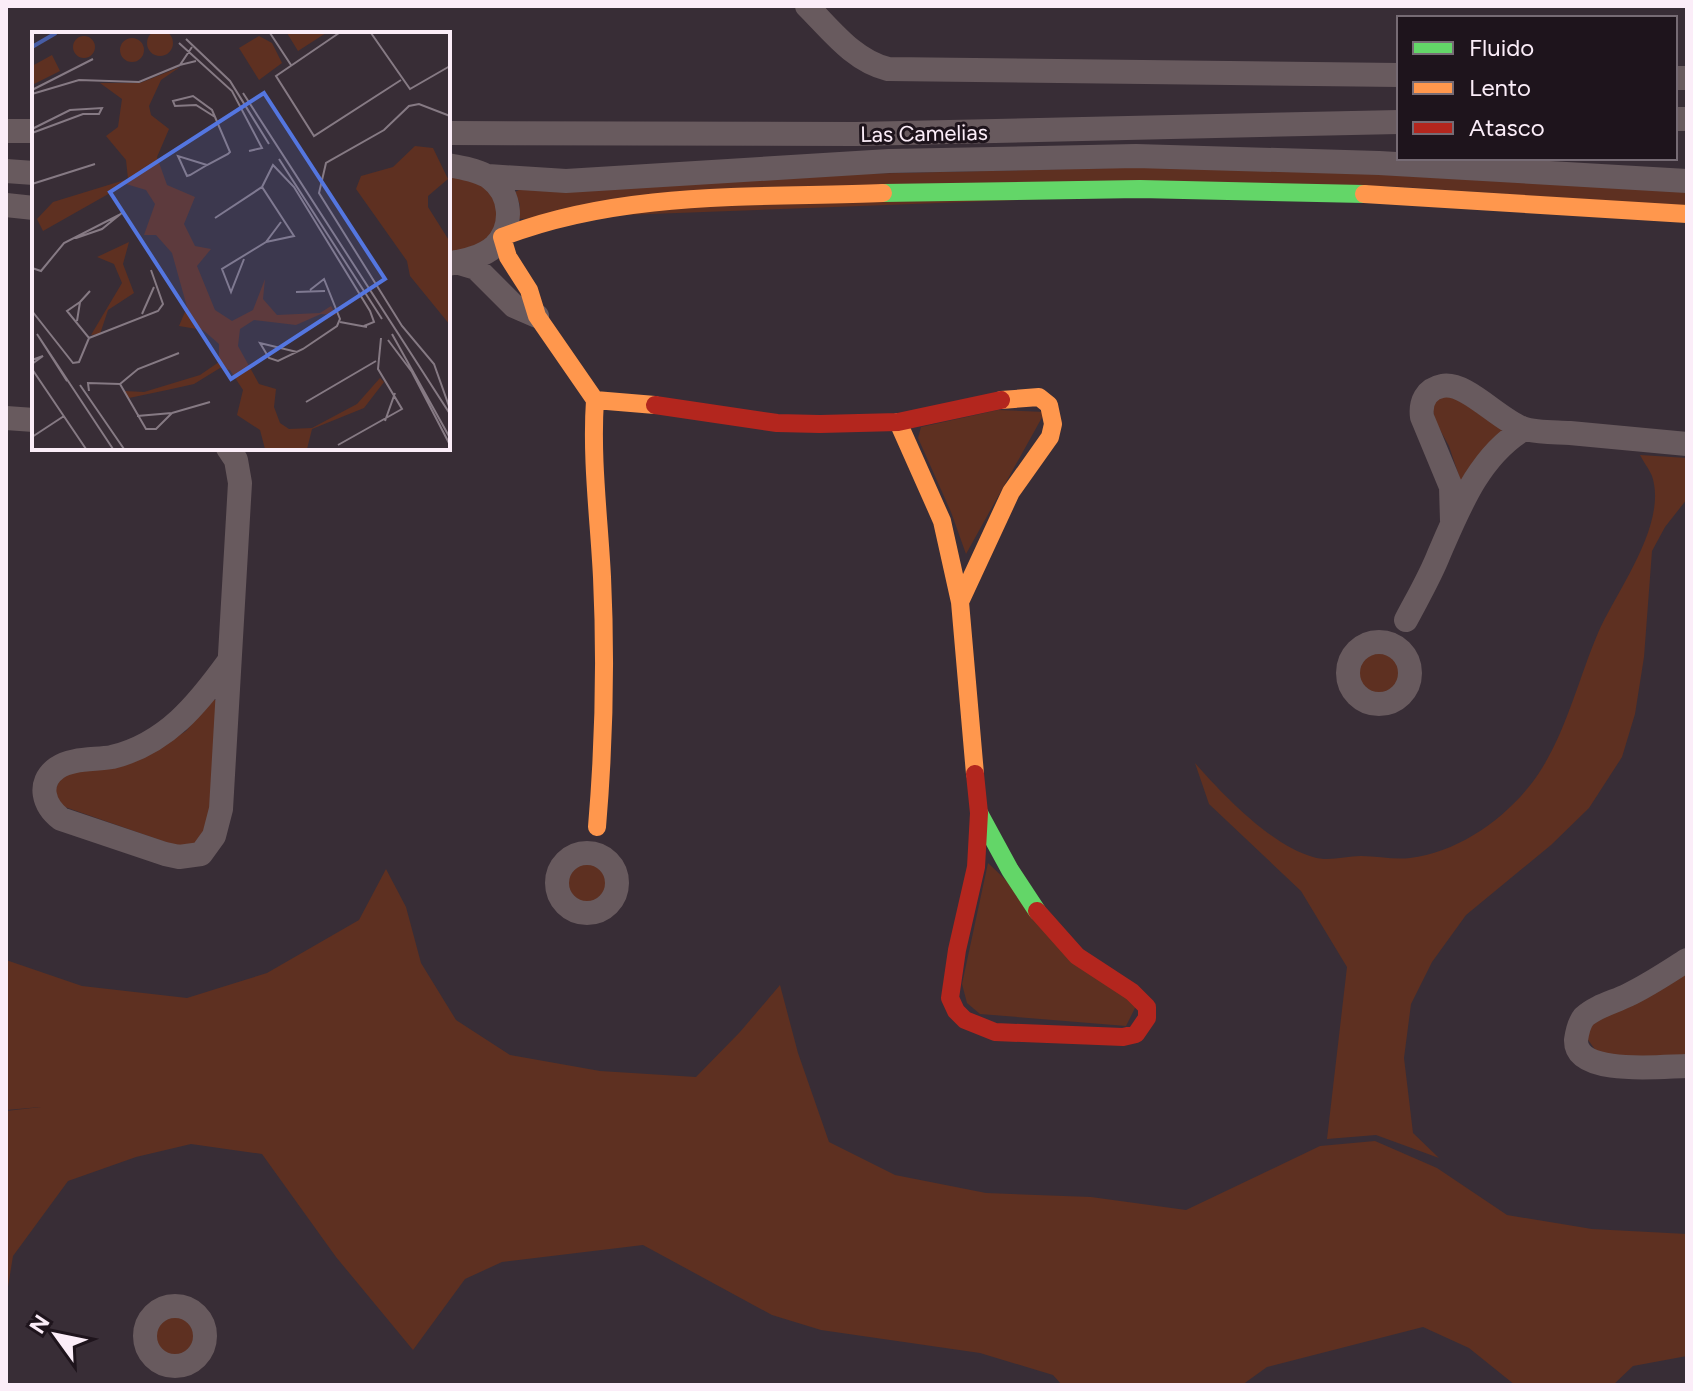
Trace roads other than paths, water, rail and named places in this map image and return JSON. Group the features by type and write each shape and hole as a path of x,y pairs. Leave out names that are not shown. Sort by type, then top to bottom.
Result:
{"street":[{"path":"807,6 856,55 870,65 888,69 1397,75"},
{"name":"Las Camelias","path":"450,133 856,134 1397,122"},
{"path":"6,131 32,131"},
{"path":"450,166 488,176 566,181 889,161 1136,156 1379,163 1687,181"},
{"path":"6,171 32,173"},
{"path":"488,176 506,198 509,212 502,237 508,257 529,290 537,316 595,400 593,430 604,618 602,777 597,827 591,839 561,869 557,889 561,899 576,912 597,912 613,899 617,879 597,827"},
{"path":"452,263 483,254 502,237 529,224 578,211 627,205 1002,189 1241,190 1400,195 1687,214"},
{"path":"6,205 32,208"},
{"path":"452,263 476,268 514,306 537,316"},
{"path":"1452,521 1451,487 1421,408 1424,397 1442,386 1455,385 1466,389 1499,416 1524,429 1687,444"},
{"path":"595,400 635,402 777,423 898,422 1014,397 1039,397 1049,405 1052,430 1046,443 1021,475 979,568 960,602"},
{"path":"6,418 32,420"},
{"path":"898,422 942,521 960,602 979,813 976,867 950,998 965,1020 995,1032 1123,1037 1136,1034 1147,1018 1147,1007 1139,997 1065,946 1043,919 996,846 979,813"},
{"path":"1406,620 1406,657 1410,678 1401,696 1381,705 1361,699 1353,691 1348,670 1357,651 1396,631 1406,620 1470,488 1492,456 1524,429"},
{"path":"229,450 236,460 240,483 221,809 214,836 201,854 179,857 61,819 49,811 44,800 44,788 59,766 112,756 156,739 191,710 229,661"},
{"path":"1377,642 1393,645 1406,657"},
{"path":"576,855 593,853 608,861"},
{"path":"1687,960 1585,1017 1576,1036 1576,1046 1593,1063 1610,1067 1687,1066"},
{"path":"166,1307 186,1308 202,1321 205,1342 194,1359 182,1385 148,1350 145,1329 150,1320 166,1307"},
{"path":"163,1364 179,1366 194,1359"}]}
